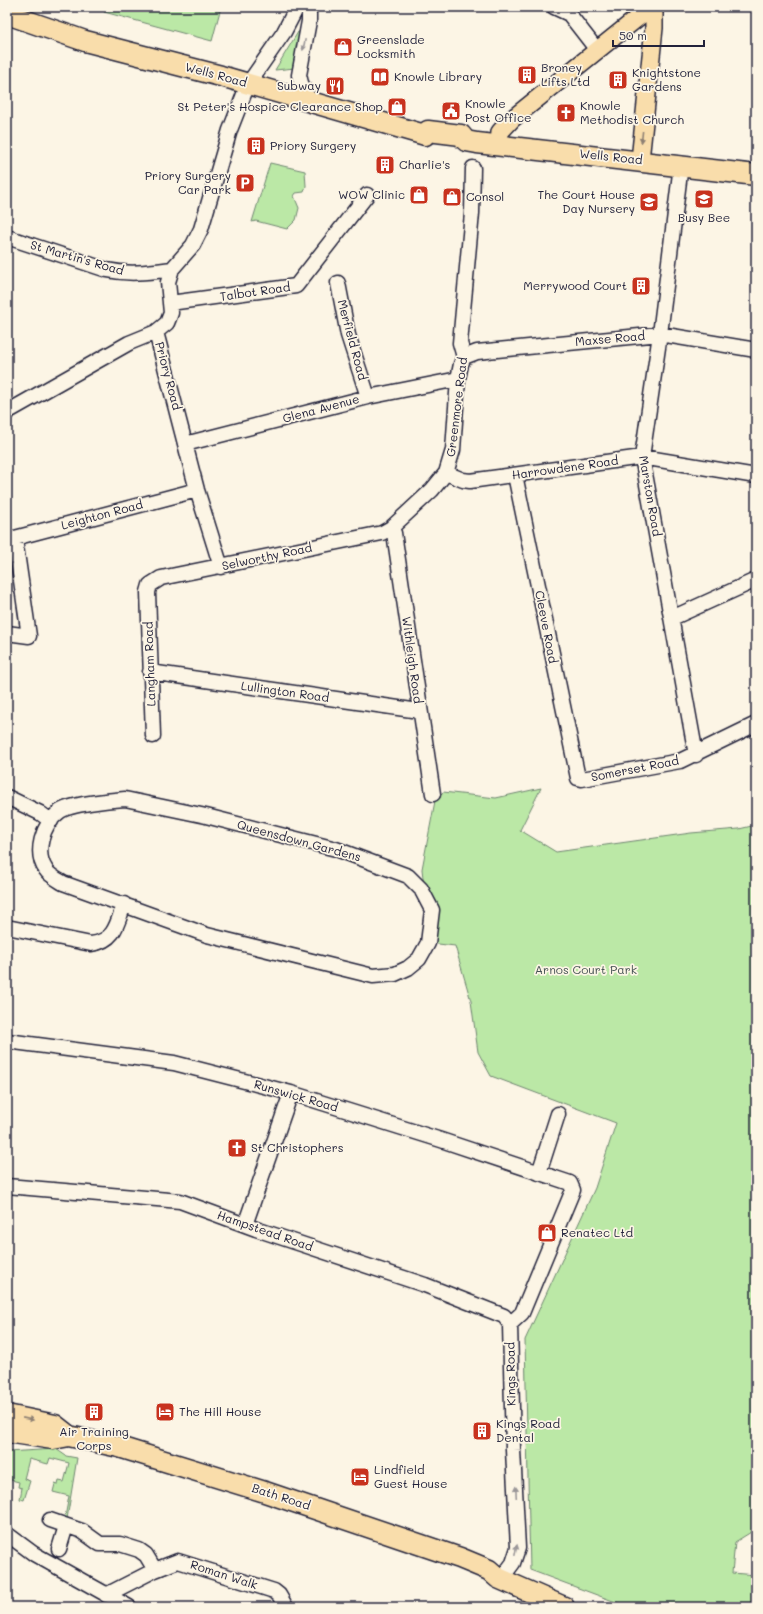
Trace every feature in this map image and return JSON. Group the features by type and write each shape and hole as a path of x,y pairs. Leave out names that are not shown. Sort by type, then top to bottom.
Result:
{"highway":[{"name":"Wells Road","path":"7,14 85,41 248,84 425,135 428,131 441,131 461,135 466,141 640,160 756,175"},
{"name":"Bath Road","path":"7,1415 54,1424 70,1436"},
{"name":"Bath Road","path":"7,1432 53,1439 70,1436 119,1447 257,1489 565,1594 575,1607"},
{"name":"Bath Road","path":"498,1570 498,1578 564,1607"}],"main road":[{"path":"499,145 500,132 512,119 651,7"},
{"path":"640,160 654,28 654,7"},
{"path":"634,22 647,20 654,28"}],"street":[{"path":"172,269 193,245 202,229 230,130 248,84 284,32 297,7"},
{"path":"309,7 309,21 299,75 300,84 310,102"},
{"path":"554,7 569,14 597,50"},
{"name":"Marston Road","path":"681,165 660,334 642,457 696,755"},
{"name":"Greenmore Road","path":"391,528 432,490 446,472 453,450 458,379 464,357 460,343 472,213 474,168"},
{"name":"Talbot Road","path":"170,303 296,286 367,195"},
{"name":"St Martin's Road","path":"7,237 107,270 139,274 172,269"},
{"name":"Priory Road","path":"172,269 168,282 171,313 167,323 156,332 197,490 221,566"},
{"name":"Merfield Road","path":"338,282 348,335 368,397"},
{"path":"7,412 129,343 156,332"},
{"name":"Maxse Road","path":"464,357 477,352 660,334 756,350"},
{"name":"Glena Avenue","path":"186,444 368,397 458,379"},
{"name":"Harrowdene Road","path":"446,472 463,480 470,481 642,457 756,476"},
{"name":"Cleeve Road","path":"516,475 578,778"},
{"name":"Leighton Road","path":"11,539 197,490"},
{"name":"Selworthy Road","path":"148,592 150,585 161,578 373,535 391,528"},
{"name":"Withleigh Road","path":"391,528 394,533 419,710 433,794"},
{"path":"7,633 29,636 11,539"},
{"path":"672,618 756,580"},
{"name":"Langham Road","path":"148,592 153,736"},
{"name":"Lullington Road","path":"150,672 419,710"},
{"name":"Somerset Road","path":"578,778 582,779 680,761 696,755 756,724"},
{"path":"7,797 40,813 51,821"},
{"name":"Queensdown Gardens","path":"124,799 206,816 336,849 408,876 421,889 427,899 432,910 432,919 428,943 419,959 408,968 394,974 373,976 208,935 124,904 63,883 46,871 40,854 44,832 59,812 73,807 124,799"},
{"path":"7,927 92,944 99,943 107,940 113,934 124,904"},
{"name":"Runswick Road","path":"7,1041 174,1063 291,1093 570,1183 573,1190"},
{"path":"245,1225 291,1093"},
{"path":"539,1173 558,1114"},
{"name":"Hampstead Road","path":"7,1186 180,1201 245,1225 425,1286 504,1316 510,1324"},
{"name":"Kings Road","path":"498,1570 513,1563 518,1548 513,1458 510,1324 522,1313 573,1190"},
{"path":"7,1441 31,1436"},
{"path":"50,1520 82,1531 100,1544 120,1544 138,1550 146,1555 155,1570"},
{"path":"59,1549 66,1526"},
{"path":"7,1534 34,1554 129,1607"},
{"name":"Roman Walk","path":"106,1595 155,1570 178,1561 186,1562 274,1591 280,1595 286,1607"}],"green space":[{"path":"105,7 221,7 212,41 104,12"},
{"path":"298,32 300,32 295,68 275,70"},
{"path":"270,163 305,171 306,186 304,192 296,193 294,196 299,208 296,220 287,229 256,221 252,222"},
{"name":"Arnos Court Park","path":"541,788 520,830 556,852 691,833 739,829 756,825 756,1529 735,1542 732,1573 756,1575 756,1607 629,1607 530,1570 525,1340 595,1188 616,1123 491,1076 478,1052 471,1001 455,946 430,943 422,869 435,801 443,792 496,798"},
{"path":"56,1449 66,1456 77,1458 67,1519 65,1517 69,1496 53,1492 55,1484 58,1485 59,1481 64,1482 69,1463 50,1458 48,1464 29,1459 24,1479 30,1481 24,1500 20,1499 22,1488 18,1487 19,1482 7,1479 7,1452"}],"place":[{"name":"Greenslade Locksmith","path":"343,47"},
{"name":"Broney Lifts Ltd","path":"527,75"},
{"name":"Knowle Library","path":"380,77"},
{"name":"Knightstone Gardens","path":"618,80"},
{"name":"Subway","path":"335,86"},
{"name":"St Peter's Hospice Clearance Shop","path":"397,107"},
{"name":"Knowle Post Office","path":"451,111"},
{"name":"Knowle Methodist Church","path":"566,113"},
{"name":"Priory Surgery","path":"256,146"},
{"name":"Charlie's","path":"385,165"},
{"name":"Priory Surgery Car Park","path":"245,183"},
{"name":"WOW Clinic","path":"419,195"},
{"name":"Consol","path":"452,197"},
{"name":"Busy Bee","path":"704,199"},
{"name":"The Court House Day Nursery","path":"649,202"},
{"name":"Merrywood Court","path":"641,286"},
{"name":"St Christophers","path":"237,1148"},
{"name":"Renatec Ltd","path":"547,1233"},
{"name":"Air Training Corps","path":"94,1412"},
{"name":"The Hill House","path":"165,1412"},
{"name":"Kings Road Dental","path":"482,1431"},
{"name":"Lindfield Guest House","path":"360,1477"}]}
